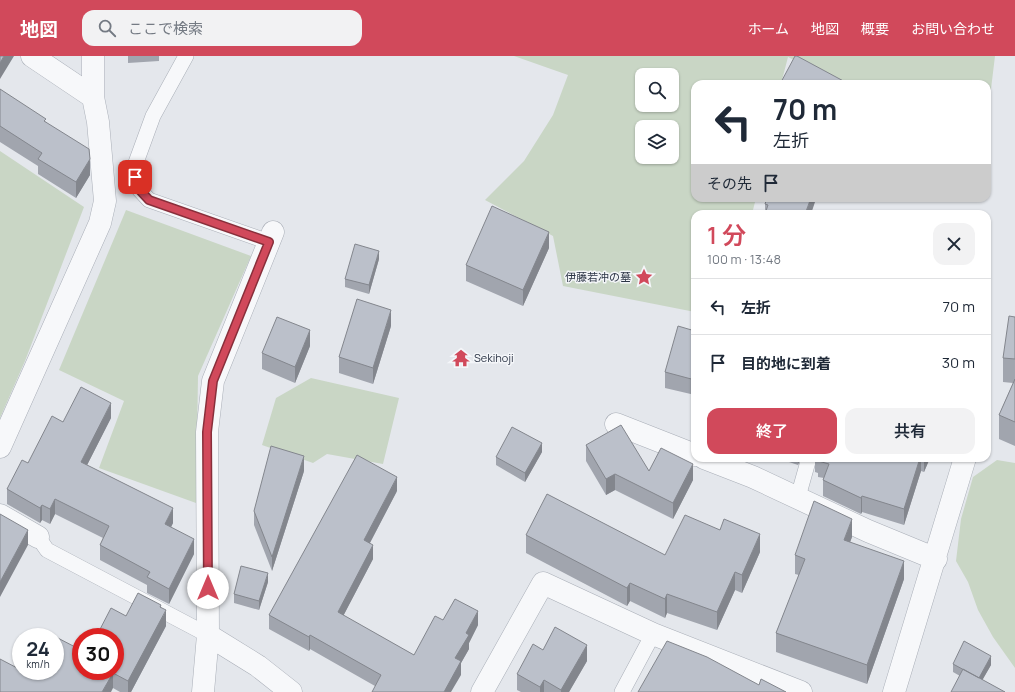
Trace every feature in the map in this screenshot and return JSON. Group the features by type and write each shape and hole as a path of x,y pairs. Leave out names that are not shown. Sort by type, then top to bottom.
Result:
{"street":[{"path":"32,56 93,97"},
{"path":"0,447 100,223 104,201 98,122 93,97 93,56"},
{"path":"203,692 208,635 207,432 213,381 271,237"},
{"path":"616,424 691,453"},
{"path":"714,462 798,497 868,531 936,559"},
{"path":"894,692 936,559 964,462"},
{"path":"0,515 38,537"},
{"path":"482,692 543,584 653,634 801,692"},
{"path":"208,635 258,666 291,692"}],"lane":[{"path":"186,56 153,116 134,168 136,186 149,200 271,237"},
{"path":"798,497 807,462"},
{"path":"38,537 47,550 208,635"},
{"path":"622,692 653,634"}],"green space":[{"path":"514,56 995,56 991,89 991,80 832,80 788,57 782,80 691,80 691,202 755,202 753,210 691,210 691,311 563,286 553,236 485,200 524,161 553,115 568,75"},
{"path":"0,151 84,207 25,361 0,418"},
{"path":"126,210 251,256 198,376 196,503 99,468 124,401 59,370"},
{"path":"311,378 399,398 383,464 327,454 313,463 262,445 276,398"},
{"path":"997,460 1015,463 1015,668 993,637 978,610 968,582 956,561 961,519 973,477"}],"building":[{"path":"0,56 4,56 0,63"},
{"path":"795,56 797,56 842,80 782,80"},
{"path":"0,89 46,119 44,121 89,149 90,159 76,182 38,159 42,153 0,126"},
{"path":"766,202 810,202 806,210 766,210 768,205 765,204"},
{"path":"492,206 549,232 523,290 466,265"},
{"path":"355,244 379,251 369,285 345,279"},
{"path":"357,299 391,310 373,368 339,357"},
{"path":"1009,316 1015,317 1015,359 1003,358"},
{"path":"277,317 310,330 295,367 262,353"},
{"path":"678,326 691,330 691,379 665,372"},
{"path":"1015,379 1015,422 999,415"},
{"path":"81,387 111,403 81,462 173,508 165,524 194,539 169,589 147,577 150,572 100,545 109,526 55,499 50,509 42,505 40,508 7,489 22,460 28,463 52,416 63,422"},
{"path":"621,425 649,471 661,448 693,464 673,503 615,474 606,479 586,445"},
{"path":"512,427 542,443 525,473 496,457"},
{"path":"271,446 304,456 272,557 254,511"},
{"path":"357,455 397,477 364,540 373,545 338,612 414,655 435,616 443,620 455,599 478,611 466,633 469,635 455,658 461,661 444,692 372,692 381,675 310,635 309,637 269,615"},
{"path":"822,462 919,462 904,509 862,496 861,498 823,480 829,464"},
{"path":"547,494 665,555 685,515 720,530 724,519 760,534 742,575 735,572 717,612 667,594 665,599 630,583 627,588 526,535"},
{"path":"814,501 852,519 844,540 904,561 867,665 776,633 805,559 795,555"},
{"path":"0,514 28,530 0,582"},
{"path":"241,566 268,573 259,601 234,594"},
{"path":"138,593 161,605 160,607 166,610 128,681 124,679 124,628 101,628 111,608 126,616"},
{"path":"555,627 587,645 561,690 544,680 540,687 517,674 533,644 543,650"},
{"path":"64,641 72,645 72,680 109,680 102,692 0,692 0,659 12,665 12,680 64,680"},
{"path":"667,641 707,657 759,685 761,679 786,692 638,692"},
{"path":"964,641 991,656 979,678 953,664"},
{"path":"963,669 1005,692 951,692"}],"place":[{"name":"伊藤若冲の墓","path":"644,277"},
{"name":"Sekihoji","path":"461,358"}],"route":[{"path":"135,177 136,186 149,200 269,242 213,381 207,432 208,588"}]}
